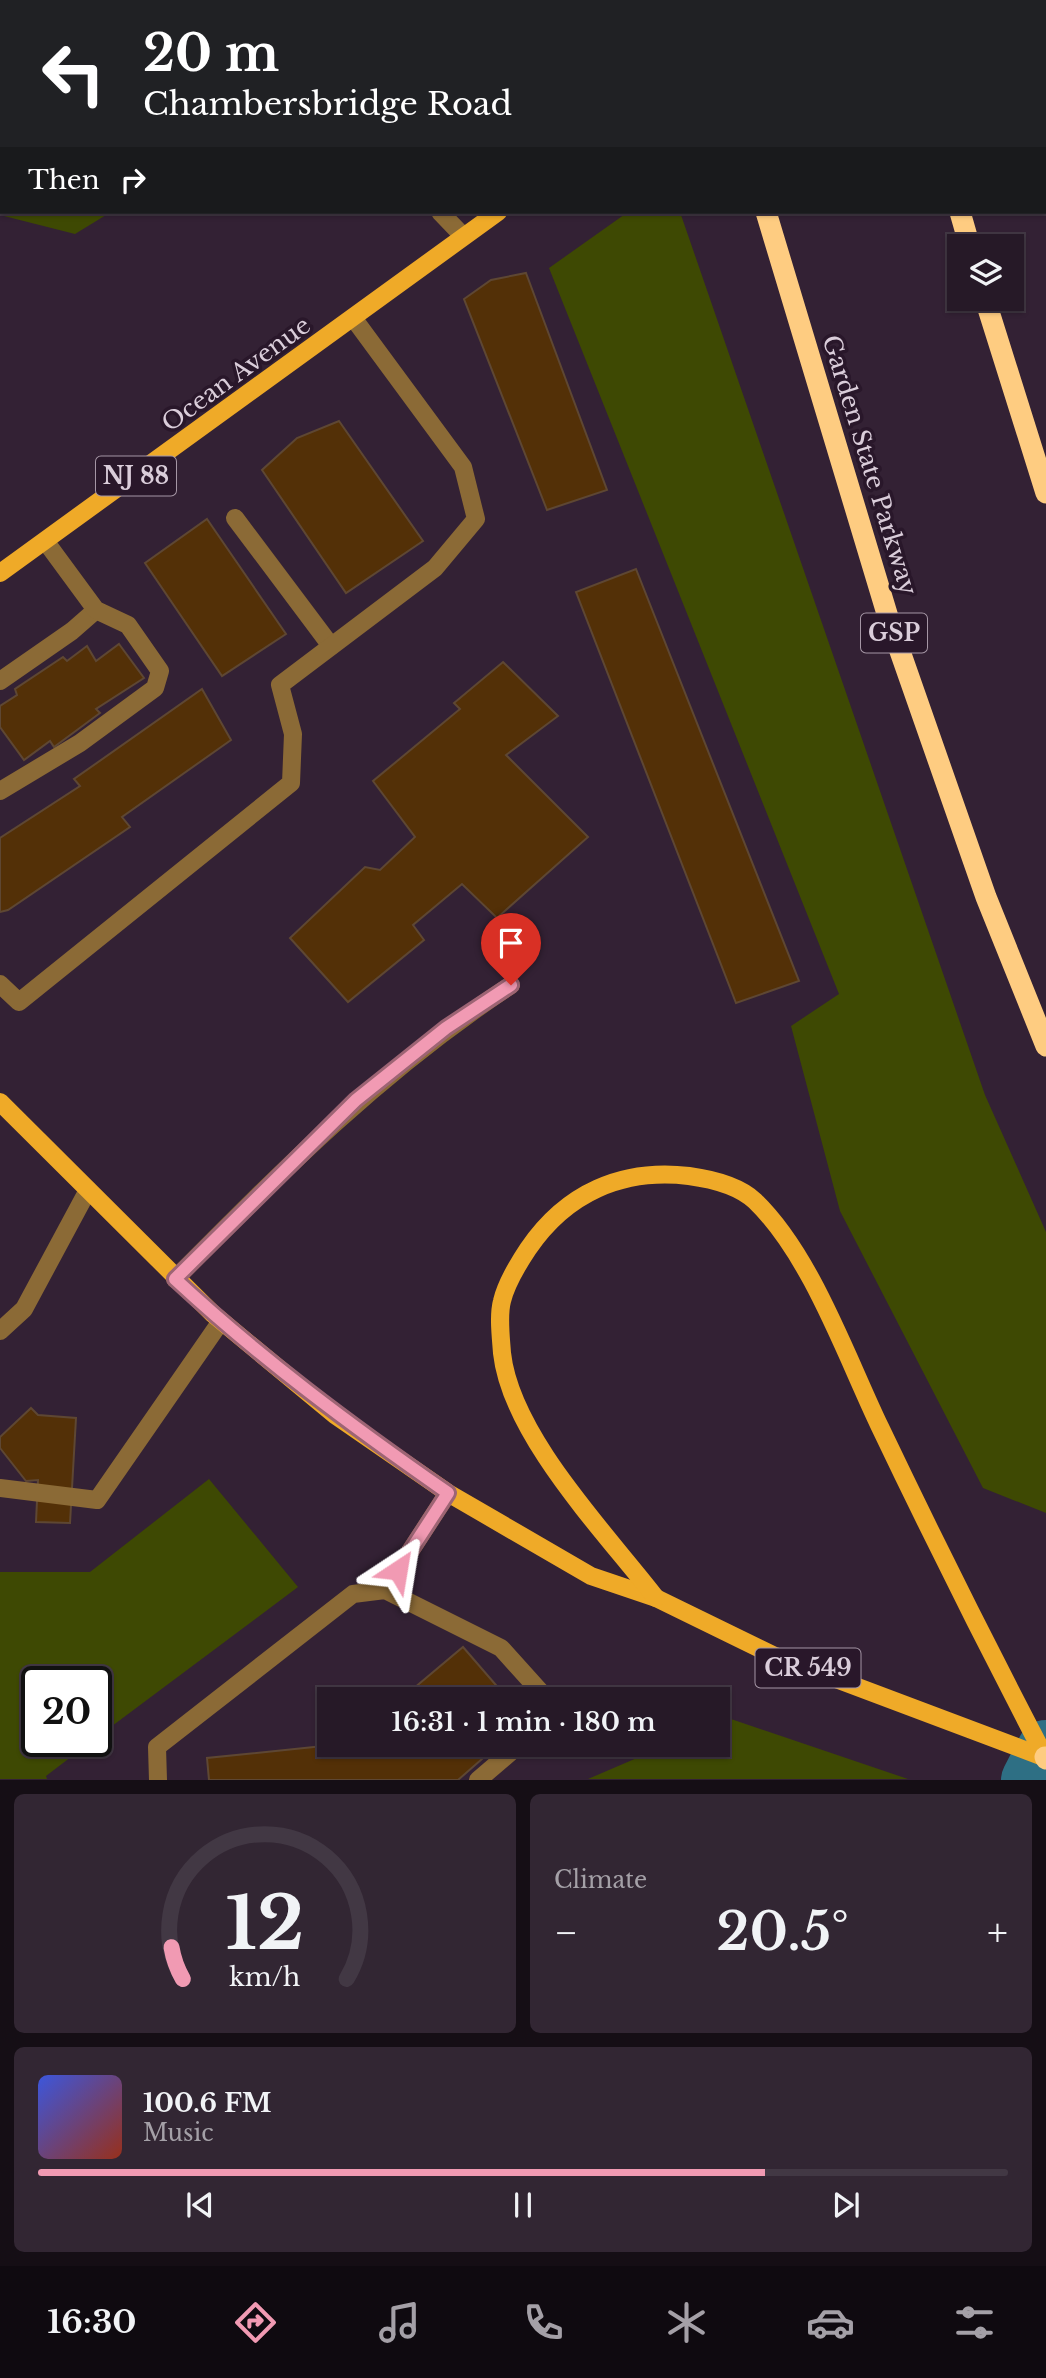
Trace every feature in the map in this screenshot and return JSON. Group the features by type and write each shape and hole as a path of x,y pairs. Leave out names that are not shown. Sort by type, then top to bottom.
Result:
{"highway":[{"name":"Garden State Parkway","path":"767,214 888,617 986,897 1046,1046"},
{"path":"961,214 966,234"},
{"path":"989,311 1046,493"}],"main road":[{"name":"Ocean Avenue","path":"0,573 354,319 495,214"},
{"name":"CR 549","path":"0,1102 175,1279 221,1321 335,1415 448,1493 591,1576 656,1598 775,1656 1046,1758"},
{"path":"656,1598 574,1497 517,1405 502,1356 502,1302 526,1252 546,1223 565,1208 610,1183 660,1172 713,1179 753,1199 797,1252 999,1669 1046,1758"}],"lane":[{"path":"442,214 463,236"},
{"path":"0,984 19,1002 290,783 293,734 280,685 435,568 476,519 463,467 354,319"},
{"path":"235,518 331,646"},
{"path":"0,791 80,744 156,688 160,671 128,625 96,610 46,542"},
{"path":"0,681 72,631 96,610"},
{"path":"175,1279 356,1100 446,1028 511,985"},
{"path":"0,1331 24,1309 88,1190"},
{"path":"0,1488 97,1500 221,1321"},
{"path":"385,1590 448,1493"},
{"path":"158,1780 157,1747 353,1594 385,1590 501,1648 536,1687"},
{"path":"478,1780 505,1757"}],"green space":[{"path":"0,214 108,214 75,234"},
{"path":"625,214 681,214 985,1095 1046,1232 1046,1513 983,1488 840,1211 791,1026 839,994 549,268"},
{"path":"209,1479 298,1587 112,1726 112,1666 21,1666 21,1757 71,1757 46,1776 47,1779 0,1779 0,1572 90,1572"},
{"path":"730,1719 908,1779 588,1779 639,1757 730,1757"}],"building":[{"path":"526,273 607,490 547,510 464,299 491,280"},
{"path":"339,421 423,541 346,593 262,470 297,438"},
{"path":"207,519 286,634 222,676 145,563"},
{"path":"636,569 799,981 736,1003 576,592"},
{"path":"119,644 144,678 96,709 100,713 54,747 50,741 24,760 0,727 0,706 17,695 15,689 63,657 67,661 87,646 96,661"},
{"path":"503,662 558,716 506,755 588,837 497,918 462,884 413,925 424,940 348,1002 290,938 365,867 380,870 415,837 373,781 460,709 454,703"},
{"path":"202,689 231,740 122,817 130,827 8,910 0,912 0,838 80,786 74,779"},
{"path":"31,1408 38,1415 76,1418 70,1523 36,1522 38,1480 26,1481 0,1448 0,1437"},
{"path":"463,1647 498,1687 415,1687"},
{"path":"317,1747 317,1757 484,1757 458,1780 209,1780 207,1758"}],"waterway":[{"path":"1030,1780 1046,1749"}],"route":[{"path":"398,1570 448,1493 335,1415 175,1279 356,1100 446,1028 511,985"}]}
